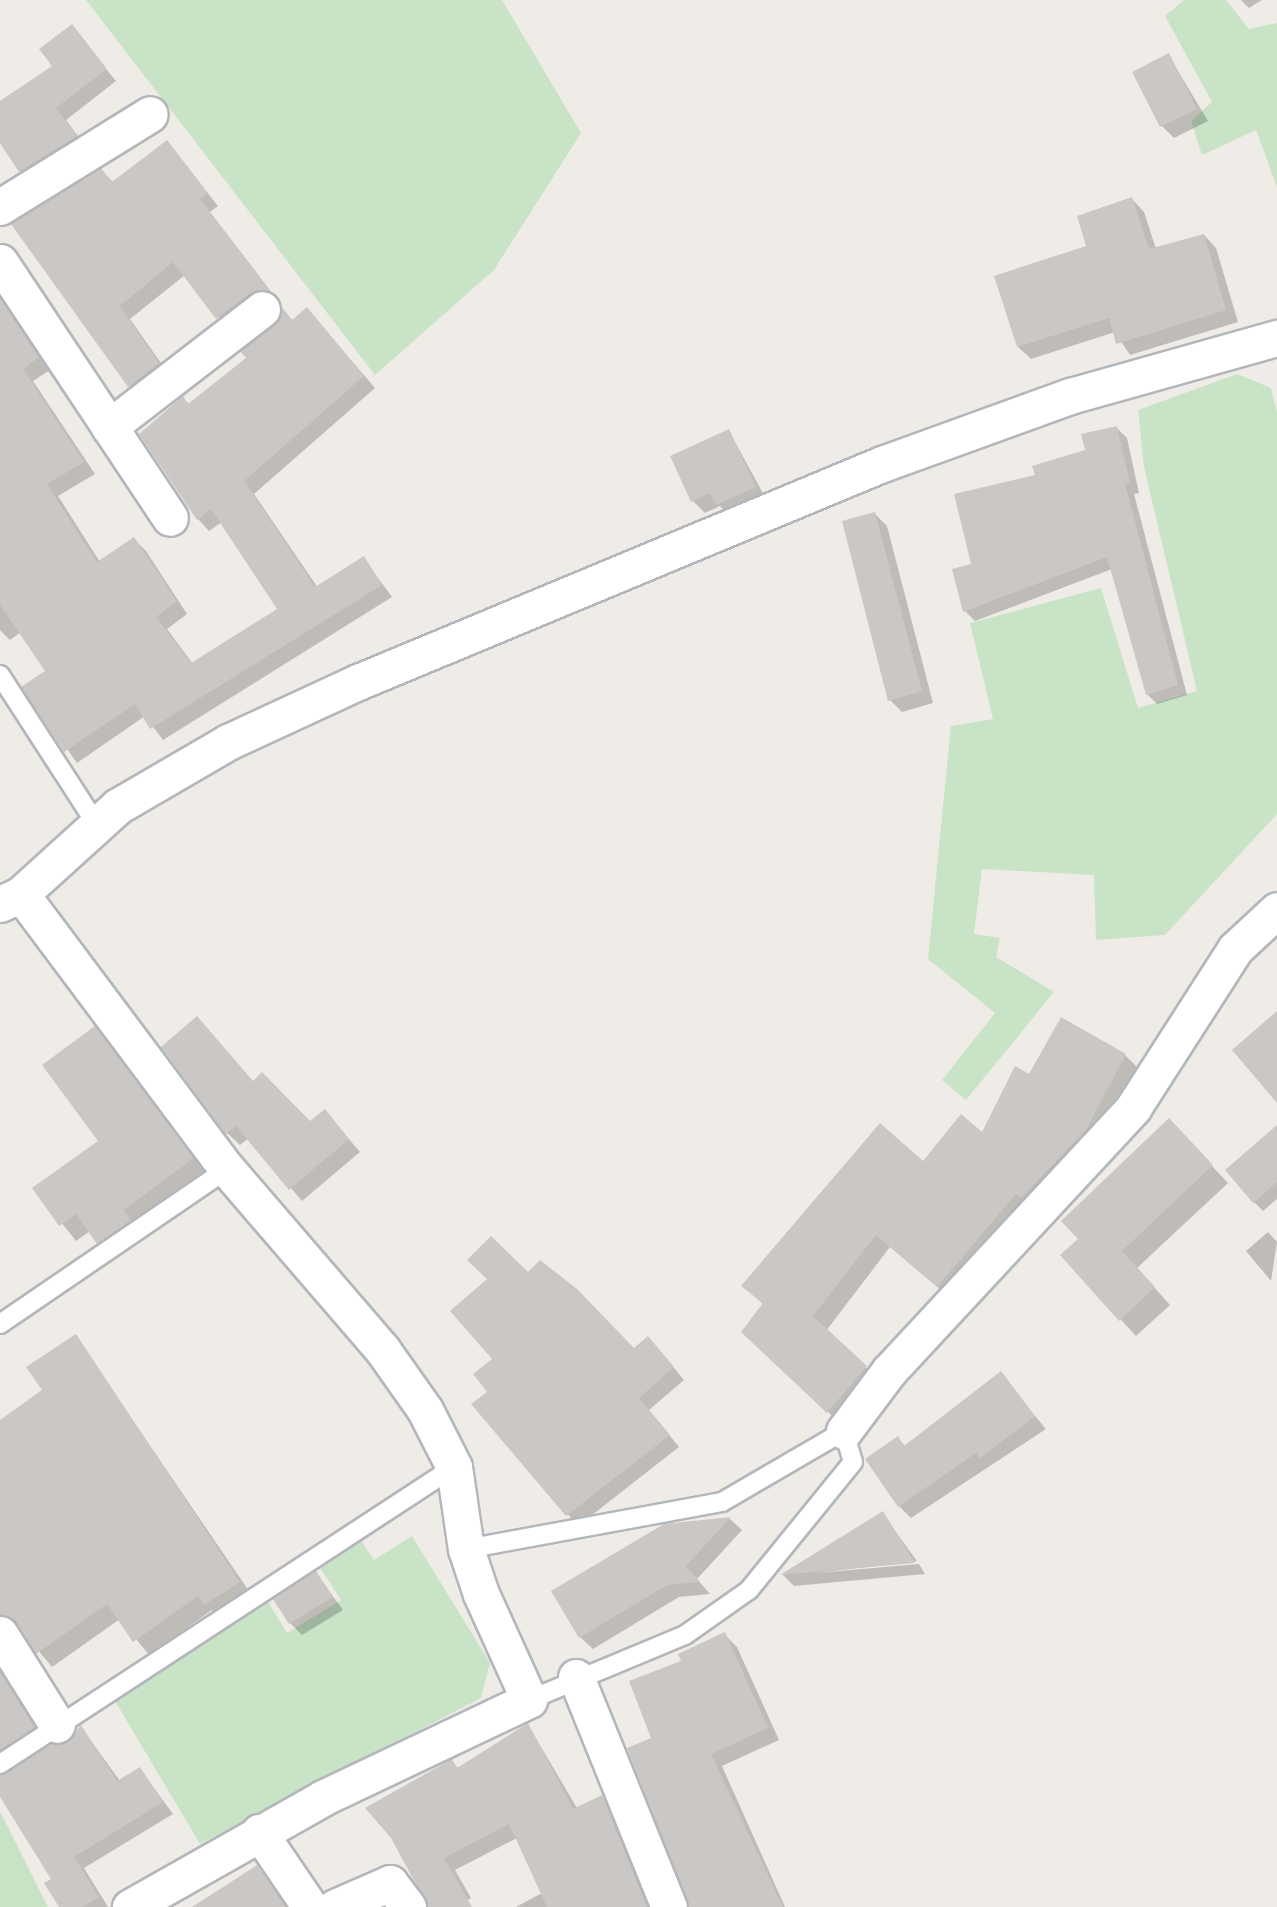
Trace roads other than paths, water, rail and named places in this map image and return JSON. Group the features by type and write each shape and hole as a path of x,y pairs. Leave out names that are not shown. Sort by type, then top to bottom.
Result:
{"street":[{"path":"0,208 150,114"},
{"path":"0,262 170,518"},
{"path":"109,427 262,309"},
{"path":"130,1907 259,1832 529,1700 466,1549 454,1467 425,1410 382,1349 227,1170 10,899 97,825 228,742 869,469 1070,396 1277,339"},
{"path":"844,1431 889,1371 1133,1108 1235,949 1277,910"},
{"path":"0,1634 57,1725"},
{"path":"576,1677 670,1907"},
{"path":"259,1832 310,1907"},
{"path":"335,1907 390,1883 408,1907"}],"lane":[{"path":"0,676 97,825"},
{"path":"0,1324 227,1170"},
{"path":"466,1549 722,1503 844,1431 853,1462 749,1590 685,1635 576,1677 529,1700"},
{"path":"0,1764 454,1467"}]}
